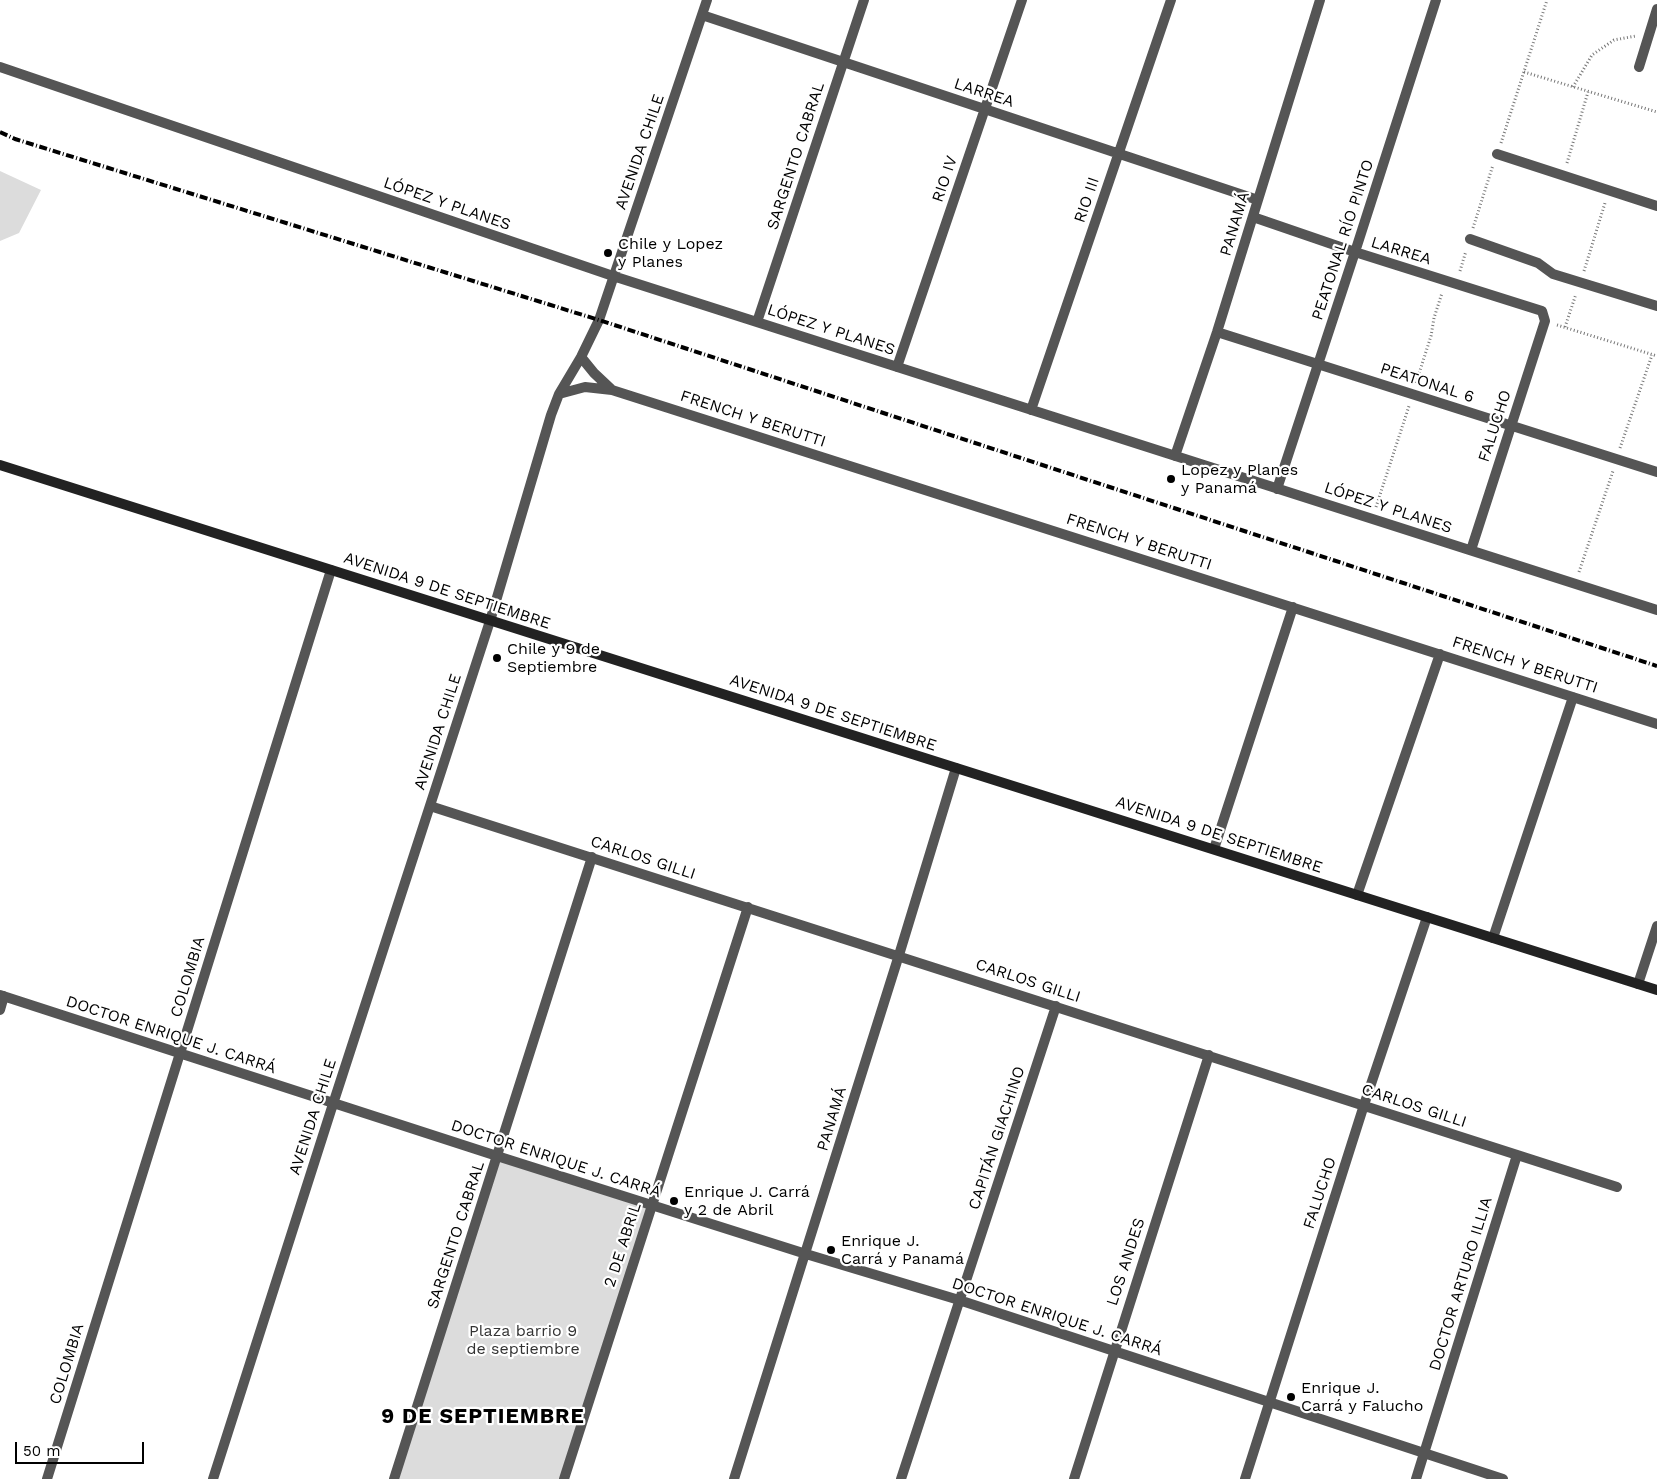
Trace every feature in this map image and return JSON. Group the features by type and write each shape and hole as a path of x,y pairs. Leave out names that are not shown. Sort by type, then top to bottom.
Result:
{"street":[{"name":"AVENIDA CHILE","path":"213,1479 490,620 551,415 559,394 582,357 599,320 707,0"},
{"name":"SARGENTO CABRAL","path":"757,322 864,0"},
{"name":"RIO IV","path":"898,367 1022,0"},
{"name":"RIO III","path":"1032,410 1171,0"},
{"name":"PANAMÁ","path":"1175,456 1253,217 1320,0"},
{"name":"PEATONAL RÍO PINTO","path":"1277,489 1436,0"},
{"path":"1639,67 1657,9"},
{"name":"LARREA","path":"702,15 1258,200"},
{"name":"LÓPEZ Y PLANES","path":"0,68 613,276 1657,610"},
{"path":"1497,154 1657,206"},
{"name":"LARREA","path":"1253,217 1355,252 1542,310 1545,321"},
{"path":"1470,239 1538,263 1553,274 1657,306"},
{"name":"FALUCHO","path":"1471,550 1545,321"},
{"name":"PEATONAL 6","path":"1216,332 1657,472"},
{"name":"FRENCH Y BERUTTI","path":"582,357 594,373 612,390"},
{"name":"FRENCH Y BERUTTI","path":"559,394 585,387 612,390 1657,724"},
{"name":"AVENIDA 9 DE SEPTIEMBRE","path":"0,465 1657,990"},
{"name":"COLOMBIA","path":"47,1479 331,570"},
{"path":"1214,849 1293,607"},
{"path":"1357,894 1440,654"},
{"path":"1493,938 1573,697"},
{"name":"PANAMÁ","path":"734,1479 806,1254 956,768"},
{"name":"CARLOS GILLI","path":"430,806 1617,1187"},
{"name":"SARGENTO CABRAL","path":"394,1479 592,857"},
{"name":"2 DE ABRIL","path":"564,1479 748,907"},
{"name":"FALUCHO","path":"1246,1479 1364,1105 1426,917"},
{"path":"1638,984 1657,926"},
{"path":"0,1010 2,996"},
{"name":"DOCTOR ENRIQUE J. CARRÁ","path":"2,996 333,1104 806,1254 959,1300 1503,1479"},
{"name":"CAPITÁN GIACHINO","path":"901,1479 1056,1006"},
{"name":"LOS ANDES","path":"1074,1479 1113,1351 1209,1055"},
{"name":"DOCTOR ARTURO ILLIA","path":"1416,1479 1517,1154"}],"path":[{"path":"1573,87 1592,55 1614,40 1649,34"},
{"path":"1524,72 1657,112"},
{"path":"1563,176 1588,92"},
{"path":"1565,328 1609,190"},
{"path":"1545,321 1657,356"}],"green space":[{"path":"0,171 41,190 19,233 0,241"},
{"name":"Plaza barrio 9 de septiembre","path":"497,1156 651,1205 564,1479 394,1479"}],"railway":[{"path":"0,132 15,139 599,320 1657,666"}],"place":[{"name":"Chile y Lopez y Planes","path":"608,253"},
{"name":"Lopez y Planes y Panamá","path":"1171,479"},
{"name":"Chile y 9 de Septiembre","path":"497,658"},
{"name":"Enrique J. Carrá y 2 de Abril","path":"674,1201"},
{"name":"Enrique J. Carrá y Panamá","path":"831,1250"},
{"name":"Enrique J. Carrá y Falucho","path":"1291,1397"}],"district":[{"name":"9 DE SEPTIEMBRE","path":"483,1417"}]}
